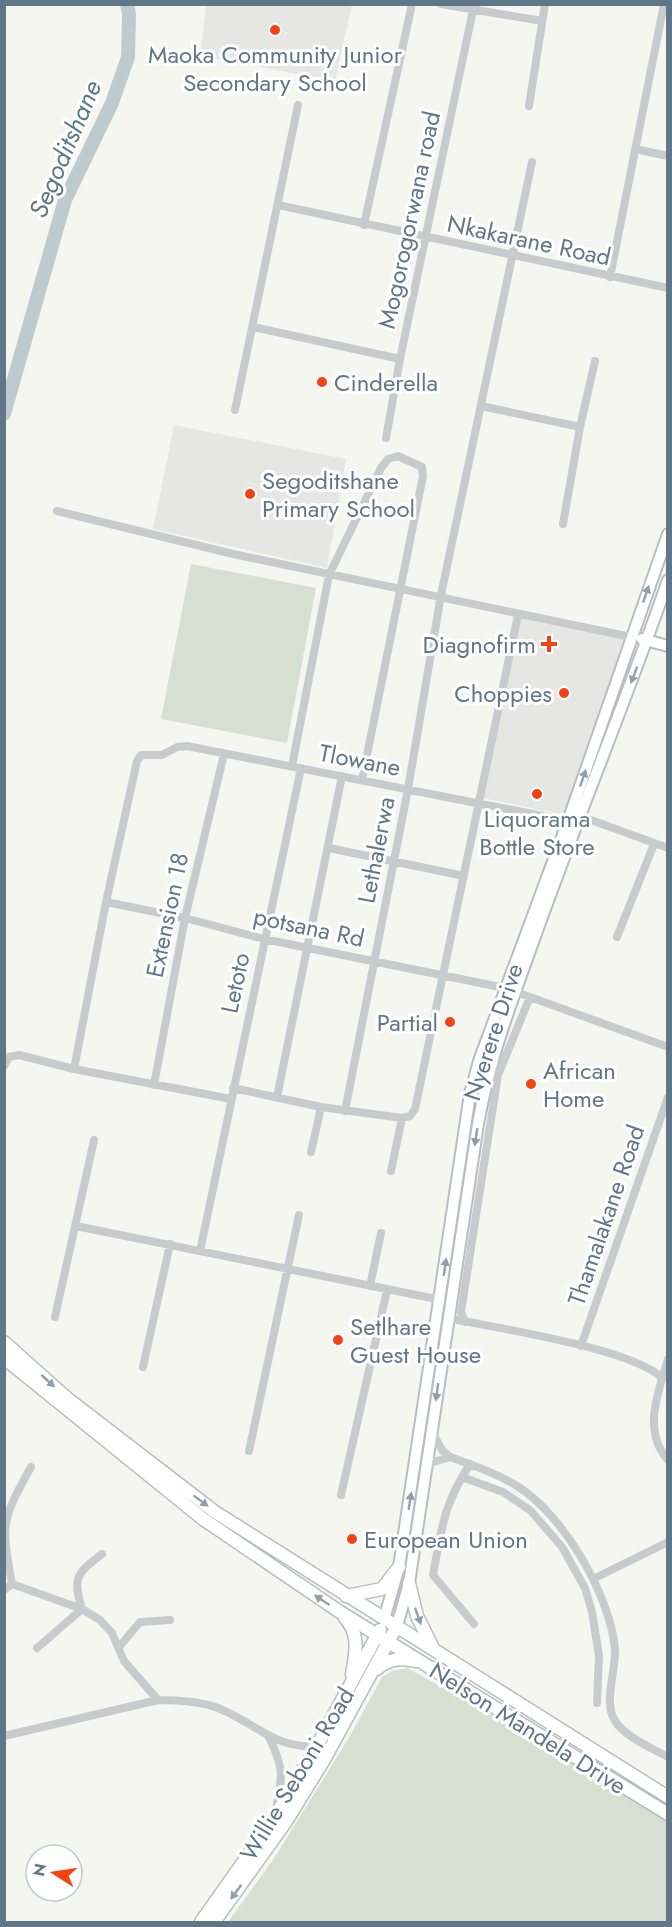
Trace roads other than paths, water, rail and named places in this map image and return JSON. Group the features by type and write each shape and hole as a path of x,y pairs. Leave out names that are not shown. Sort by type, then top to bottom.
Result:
{"main road":[{"name":"Nyerere Drive","path":"397,1626 409,1583 448,1318 489,1065 510,990 668,534"},
{"name":"Nyerere Drive","path":"384,1619 399,1567 441,1300 470,1094 580,816 668,580"},
{"path":"631,637 668,646"},
{"name":"Nelson Mandela Drive","path":"4,1342 68,1399 187,1491 346,1596 433,1648 668,1797"},
{"name":"Nelson Mandela Drive","path":"6,1361 203,1519 340,1612 668,1814"},
{"path":"346,1596 382,1589 399,1567"},
{"path":"409,1583 417,1616 433,1648"},
{"path":"340,1612 355,1630 356,1650 351,1682"},
{"name":"Willie Seboni Road","path":"201,1923 275,1817 317,1746 384,1619"},
{"name":"Willie Seboni Road","path":"214,1923 285,1823 325,1758 397,1626"},
{"path":"363,1688 384,1662 404,1659 420,1662"}],"street":[{"path":"364,225 412,4"},
{"path":"441,4 542,21"},
{"path":"529,106 545,4"},
{"path":"610,276 664,4"},
{"name":"Mogorogorwana road","path":"386,438 400,359 474,10"},
{"path":"235,410 298,105"},
{"path":"635,149 668,156"},
{"name":"Lethalerwa","path":"345,1111 408,789 441,595 532,162"},
{"name":"Nkakarane Road","path":"278,205 668,288"},
{"path":"253,327 400,359"},
{"path":"563,524 580,427 596,361"},
{"path":"481,406 580,427"},
{"path":"292,766 329,575 381,468 388,459 398,456 416,463 423,470 362,780"},
{"path":"57,511 329,575 441,595 518,615 631,637"},
{"path":"233,1088 321,1107 402,1118 410,1116 415,1109 518,615"},
{"name":"Tlowane","path":"106,902 137,761 146,753 162,756 182,746 568,821"},
{"name":"Extension 18","path":"154,1085 185,918 224,754"},
{"name":"Letoto","path":"200,1251 301,768"},
{"path":"277,1097 342,776"},
{"path":"580,816 668,849"},
{"path":"617,937 654,844"},
{"path":"329,848 464,876"},
{"path":"74,1069 106,902"},
{"name":"potsana Rd","path":"106,902 185,918 264,939 442,974 510,990 668,1047"},
{"path":"465,1322 461,1312 498,1075 530,997"},
{"path":"4,1066 9,1057 19,1055 74,1069 231,1099"},
{"name":"Thamalakane Road","path":"581,1346 668,1097"},
{"path":"311,1152 321,1107"},
{"path":"392,1171 402,1118"},
{"path":"55,1317 94,1140"},
{"path":"249,1451 298,1215"},
{"path":"76,1226 441,1300"},
{"path":"370,1286 381,1233"},
{"path":"143,1367 170,1244"},
{"path":"341,1495 387,1290"},
{"path":"448,1318 581,1346 643,1365 654,1370 662,1378"},
{"path":"668,1359 656,1401 653,1434 657,1448 668,1460"},
{"path":"432,1431 442,1450 450,1457 516,1486 530,1496 564,1529 593,1579 613,1635 615,1651 612,1714 617,1724 628,1733 668,1757"},
{"path":"427,1464 440,1458 450,1457"},
{"path":"470,1464 452,1493 444,1514 433,1575 474,1624"},
{"path":"12,1584 5,1542 5,1520 31,1467"},
{"path":"462,1477 503,1492 531,1510 562,1547 585,1588 592,1612 599,1656 597,1702"},
{"path":"593,1579 668,1542"},
{"path":"82,1609 76,1589 77,1580 82,1569 102,1554"},
{"path":"4,1590 12,1584"},
{"path":"12,1584 82,1609 107,1626 124,1661 158,1701"},
{"path":"37,1648 82,1609"},
{"path":"119,1647 140,1622 170,1620"},
{"path":"4,1736 158,1701 198,1702 218,1708 293,1746 317,1746"},
{"path":"268,1735 280,1761 282,1772 275,1817"}],"waterway":[{"name":"Segoditshane","path":"4,414 65,200 112,103 128,57 129,14 127,4"}],"place":[{"name":"Maoka Community Junior Secondary School","path":"275,30"},
{"name":"Cinderella","path":"322,382"},
{"name":"Segoditshane Primary School","path":"250,494"},
{"name":"Diagnofirm","path":"549,644"},
{"name":"Choppies","path":"564,693"},
{"name":"Liquorama Bottle Store","path":"537,794"},
{"name":"Partial","path":"450,1022"},
{"name":"African Home","path":"531,1084"},
{"name":"Setlhare Guest House","path":"338,1340"},
{"name":"European Union","path":"352,1539"}]}
